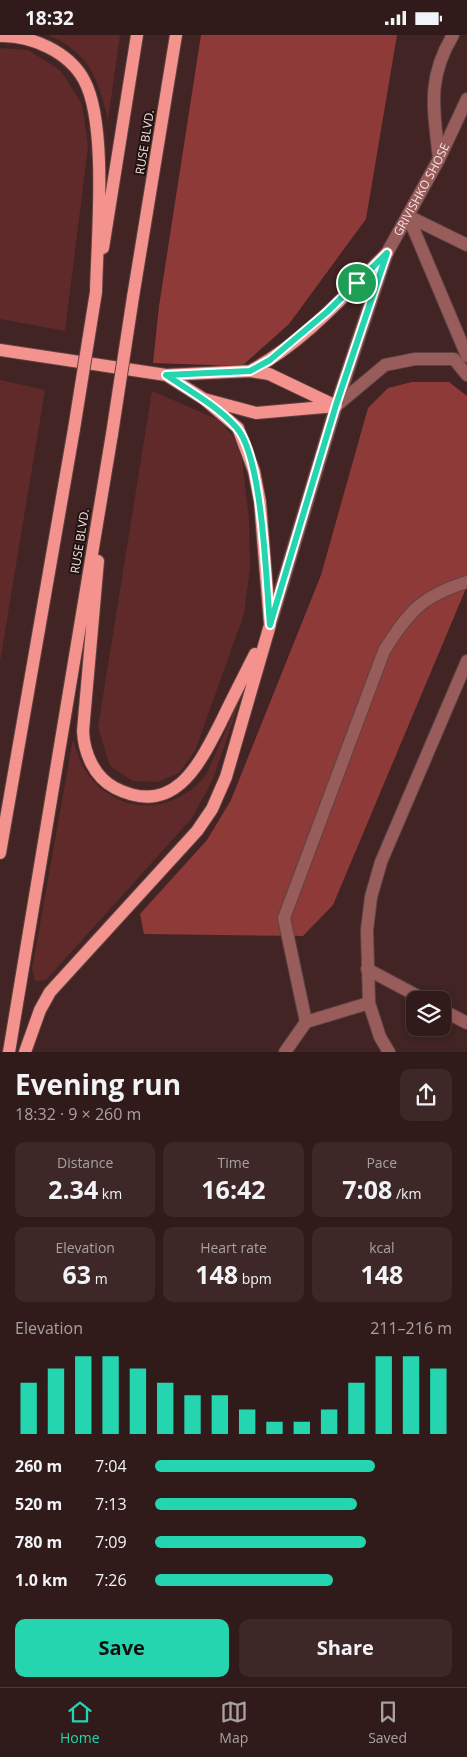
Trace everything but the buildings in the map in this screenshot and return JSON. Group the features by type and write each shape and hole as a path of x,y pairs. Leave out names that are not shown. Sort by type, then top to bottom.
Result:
{"main road":[{"path":"0,36 13,35 35,41 53,49 84,79 91,100 98,145 96,292"},
{"name":"RUSE BLVD.","path":"0,853 74,429 137,35"},
{"name":"RUSE BLVD.","path":"8,1052 112,434 176,35"},
{"path":"250,371 270,360 306,331 387,253"},
{"path":"0,350 166,375 250,371 270,374 336,405"},
{"path":"25,1052 40,1010 50,992 197,831 212,809 226,777 270,625 260,502 254,471 238,428 204,399 166,375"},
{"path":"204,399 256,413 336,405"},
{"path":"112,434 83,731 84,743 89,757 100,777 118,789 142,796 166,793 187,779 204,756 270,625"}],"street":[{"path":"439,159 433,103 434,79 441,55 453,35"},
{"name":"GRIVISHKO SHOSE","path":"270,625 336,405 387,253 439,159 467,99"},
{"path":"408,217 467,245"},
{"path":"408,217 467,356"},
{"path":"336,405 385,365 415,359 454,359 467,375"},
{"path":"306,1022 284,918 384,651 402,621 424,601 445,589 467,582"},
{"path":"390,1052 380,1037 369,1003 367,930 371,897 381,862 467,661"},
{"path":"367,969 408,991"},
{"path":"285,1052 306,1022 369,1003"},
{"path":"451,1014 467,1023"}],"shaded area":[{"path":"48,35 120,35 108,120 96,79 83,59 74,50"},
{"path":"201,35 397,35 366,219 289,324 242,366 153,363 159,306"},
{"path":"0,48 28,50 60,70 82,104 88,146 65,331 0,319"},
{"path":"0,380 45,390 0,662"},
{"path":"412,382 449,382 467,396 467,586 333,905 303,936 144,934 140,914 207,840 231,800 321,575 368,408 388,388"},
{"path":"152,391 217,419 233,436 242,460 249,519 250,569 244,614 195,751 179,773 158,782 133,781 110,766 98,727"},
{"path":"244,689 213,779 192,818 46,980 35,981 32,969 73,739 84,768 96,784 111,795 126,802 143,805 160,804 177,798 192,789 206,775"}],"route":[{"path":"387,253 336,405 270,625 260,502 247,448 238,428 204,399 166,375 250,371 270,360 288,346 357,283 387,253"}]}
